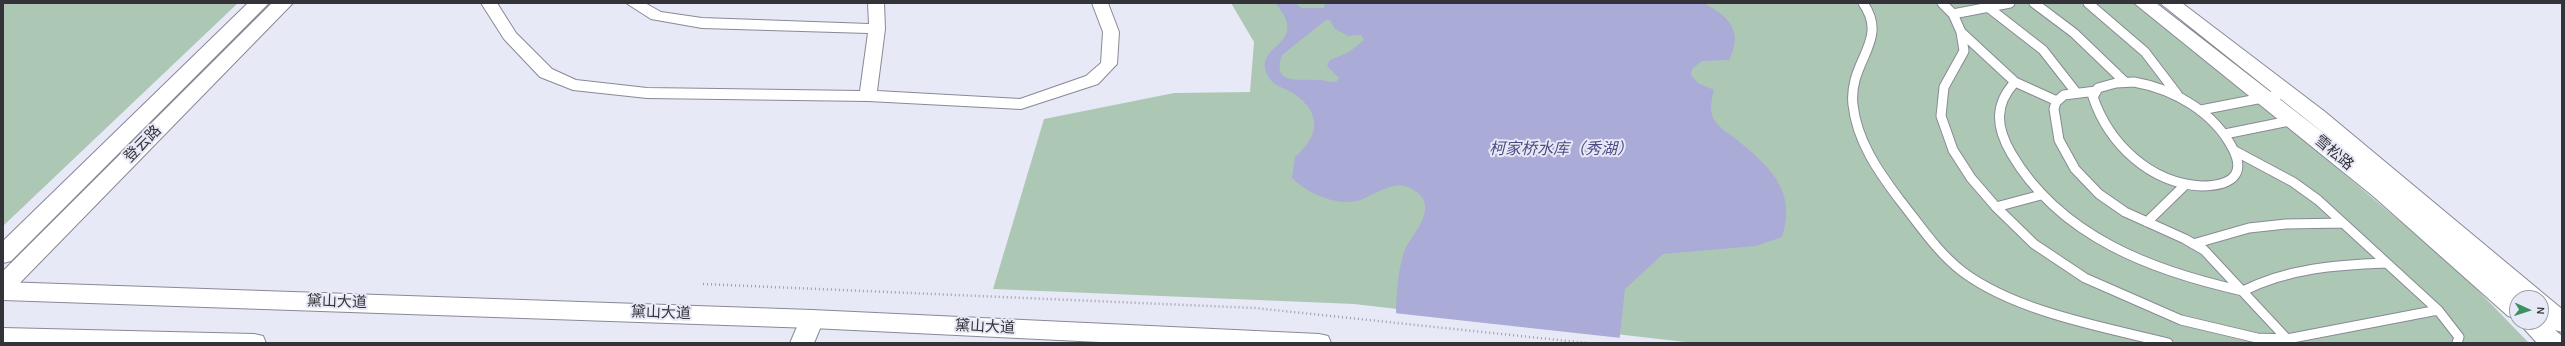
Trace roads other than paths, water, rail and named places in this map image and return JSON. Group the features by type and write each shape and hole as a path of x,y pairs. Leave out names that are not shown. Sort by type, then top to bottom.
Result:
{"main road":[{"name":"登云路","path":"3,255 259,3"},
{"name":"登云路","path":"3,286 284,3"},
{"name":"雪松路","path":"2144,3 2295,120 2469,266 2509,303"},
{"name":"雪松路","path":"2170,3 2317,116 2524,290"},
{"name":"黛山大道","path":"3,291 812,319 1319,343"},
{"path":"2549,311 2562,323"},
{"path":"802,343 812,319"},
{"path":"2539,330 2553,343"},
{"path":"3,337 254,343"}],"street":[{"path":"488,3 510,36 546,73 573,85 647,93 868,96 1021,104 1092,80 1109,64 1111,32 1100,3"},
{"path":"634,3 657,16 702,22 877,29"},
{"path":"868,96 877,29 878,16 876,3"}],"lane":[{"path":"1863,3 1870,10 1875,26 1852,87 1855,114 1861,138 1873,165 1938,248 1962,271 2029,306 2168,343"},
{"path":"1942,3 1953,14 1961,32 1964,51 1944,87 1941,116 1953,150 1971,178 1996,207 2034,244 2085,278 2133,301 2181,320 2258,338 2287,339 2438,310"},
{"path":"1953,14 2010,3"},
{"path":"2034,3 2074,33 2125,82"},
{"path":"2088,3 2145,52 2178,96"},
{"path":"1989,8 2043,50 2075,91"},
{"path":"1961,32 2015,82 2057,101"},
{"path":"2015,82 2005,91 1997,107 2001,132 2013,160 2041,196 2074,222 2118,250 2161,270 2200,283 2243,291 2263,280 2290,272 2330,266 2386,263"},
{"path":"2125,82 2156,86 2178,96 2201,110 2225,134 2235,151 2239,164 2235,175 2223,182 2208,186 2186,184 2145,166 2124,150 2108,131 2096,112 2093,97 2098,88 2125,82"},
{"path":"2096,91 2075,91 2062,95 2057,101 2054,118 2059,140 2070,162 2102,196 2125,212 2205,251 2287,339"},
{"path":"2201,110 2288,93"},
{"path":"2225,134 2317,116"},
{"path":"2235,151 2293,182 2318,200 2438,310 2451,324 2459,337 2457,343"},
{"path":"2147,222 2186,184"},
{"path":"1996,207 2041,196"},
{"path":"2193,244 2249,228 2286,224 2343,223"}],"water":[{"name":"柯家桥水库（秀湖）","path":"1275,3 1296,3 1301,8 1324,8 1325,3 1704,3 1721,14 1732,26 1735,41 1729,60 1702,61 1692,69 1691,75 1698,83 1714,90 1711,108 1713,118 1717,124 1759,159 1777,180 1783,193 1786,206 1786,221 1782,237 1756,246 1663,254 1625,289 1619,343 1396,343 1396,299 1400,266 1405,249 1423,219 1425,213 1424,202 1418,193 1410,188 1402,186 1386,188 1356,201 1348,202 1330,200 1313,193 1292,178 1295,157 1309,141 1313,132 1314,124 1313,116 1309,108 1293,93 1275,84 1267,74 1265,64 1268,56 1285,36 1287,28 1285,17","holes":["1326,20 1330,20 1334,28 1348,36 1361,35 1364,40 1349,52 1330,60 1327,66 1339,78 1337,81 1296,80 1284,76 1281,72 1280,65 1282,55"]}]}
